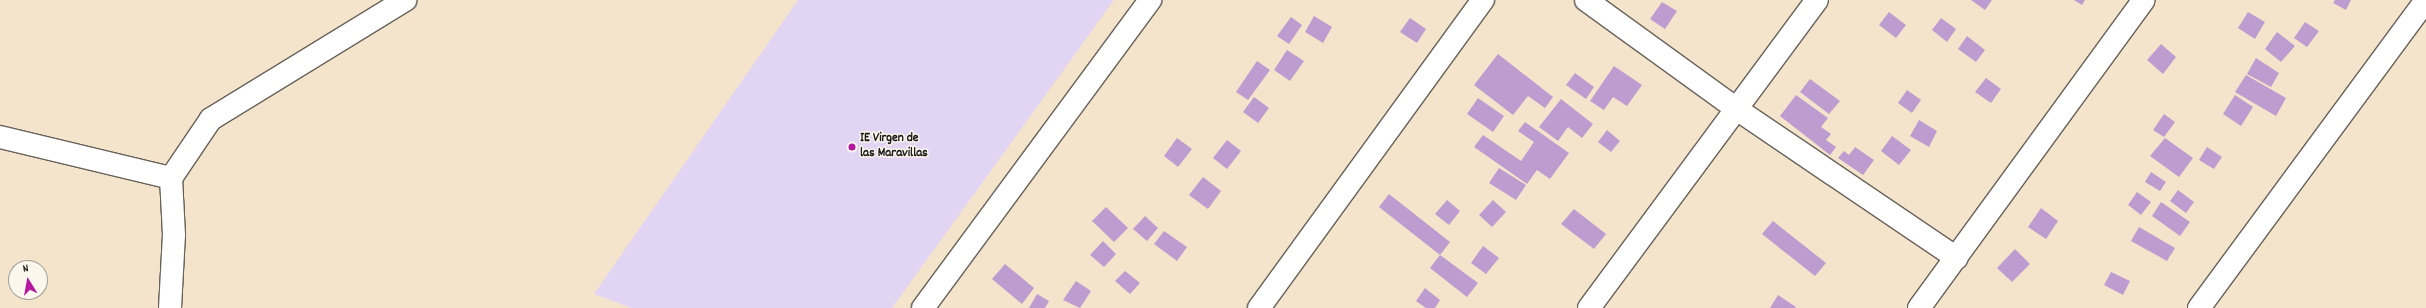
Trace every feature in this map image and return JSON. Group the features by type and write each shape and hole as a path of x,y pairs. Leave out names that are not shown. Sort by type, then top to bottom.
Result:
{"street":[{"path":"170,308 174,235 170,178 211,119 405,0"},
{"path":"923,308 1150,0"},
{"path":"1259,308 1483,0"},
{"path":"1586,0 1738,110 1956,258"},
{"path":"1589,308 1738,110 1817,0"},
{"path":"1919,308 2144,0"},
{"path":"2200,308 2426,0"},
{"path":"0,137 170,178"}],"shaded area":[{"name":"IE Virgen de las Maravillas","path":"798,0 1114,0 892,308 632,308 594,294"}],"building":[{"path":"1971,0 1992,0 1985,10"},
{"path":"2074,0 2085,0 2082,5"},
{"path":"2335,0 2351,0 2346,10 2333,3"},
{"path":"1662,2 1677,11 1665,29 1650,19"},
{"path":"1889,12 1906,25 1896,38 1879,25"},
{"path":"2248,12 2265,22 2255,39 2238,28"},
{"path":"1314,16 1332,27 1323,43 1305,32"},
{"path":"1291,17 1302,25 1289,44 1277,36"},
{"path":"1410,18 1426,29 1417,43 1400,32"},
{"path":"1941,18 1956,29 1947,42 1932,30"},
{"path":"2305,22 2319,31 2307,47 2294,38"},
{"path":"2277,32 2295,46 2281,62 2265,49"},
{"path":"1967,36 1985,50 1976,62 1958,49"},
{"path":"2161,44 2176,57 2163,74 2147,60"},
{"path":"1287,50 1304,61 1290,81 1274,70"},
{"path":"1498,54 1553,97 1545,108 1528,96 1513,115 1474,85"},
{"path":"2256,58 2279,73 2271,87 2247,74"},
{"path":"1257,61 1270,70 1248,100 1236,92"},
{"path":"1614,66 1642,85 1627,106 1613,97 1604,110 1590,101"},
{"path":"1575,73 1594,87 1586,99 1566,85"},
{"path":"2246,75 2286,98 2276,116 2235,92"},
{"path":"1986,78 2001,89 1991,103 1975,92"},
{"path":"1810,79 1840,101 1829,114 1800,92"},
{"path":"1907,90 1921,100 1912,113 1898,103"},
{"path":"1796,95 1828,118 1821,127 1831,134 1826,140 1836,147 1830,155 1780,116"},
{"path":"2235,95 2253,107 2241,126 2223,114"},
{"path":"1254,97 1269,108 1258,123 1243,112"},
{"path":"1478,98 1504,116 1493,132 1467,114"},
{"path":"1561,99 1593,124 1582,138 1568,127 1558,141 1539,127"},
{"path":"2164,114 2175,122 2164,137 2153,130"},
{"path":"1919,120 1937,131 1929,147 1910,136"},
{"path":"1525,122 1569,153 1550,179 1537,170 1527,184 1474,147 1483,135 1521,161 1534,142 1518,131"},
{"path":"1607,130 1620,141 1611,152 1598,142"},
{"path":"1892,136 1911,150 1899,165 1881,151"},
{"path":"1177,138 1192,149 1178,167 1164,156"},
{"path":"2165,138 2193,158 2179,177 2150,156"},
{"path":"1227,140 1241,151 1227,169 1213,158"},
{"path":"1855,147 1874,160 1863,175 1838,158 1844,151 1849,155"},
{"path":"2207,147 2222,157 2214,169 2199,160"},
{"path":"1499,168 1526,185 1516,200 1489,183"},
{"path":"2151,172 2166,182 2160,191 2145,182"},
{"path":"1203,177 1221,191 1208,209 1189,195"},
{"path":"2178,190 2194,202 2186,213 2170,201"},
{"path":"2137,192 2151,202 2141,215 2128,205"},
{"path":"1389,194 1450,242 1440,255 1379,207"},
{"path":"1447,200 1460,211 1449,225 1435,214"},
{"path":"1493,200 1506,212 1492,227 1479,215"},
{"path":"2161,202 2190,222 2180,236 2152,216"},
{"path":"1106,207 1128,228 1114,242 1092,221"},
{"path":"2041,208 2058,221 2046,239 2028,227"},
{"path":"1574,209 1606,234 1594,249 1561,224"},
{"path":"1145,216 1158,228 1147,241 1133,229"},
{"path":"1773,221 1826,263 1815,276 1762,234"},
{"path":"2139,227 2175,248 2167,261 2131,241"},
{"path":"1164,231 1187,247 1177,261 1154,244"},
{"path":"1103,241 1116,254 1104,267 1090,255"},
{"path":"1483,246 1499,258 1486,274 1471,263"},
{"path":"2015,249 2030,264 2012,282 1997,268"},
{"path":"1440,255 1478,283 1467,297 1430,268"},
{"path":"1005,264 1034,288 1022,304 992,279"},
{"path":"1125,271 1140,283 1130,294 1115,281"},
{"path":"2111,272 2130,281 2123,295 2104,285"},
{"path":"1076,281 1091,291 1080,308 1063,300"},
{"path":"1425,288 1440,300 1435,308 1426,308 1416,301"},
{"path":"1037,294 1049,301 1045,308 1029,308"},
{"path":"1778,295 1796,307 1770,308"}],"place":[{"name":"IE Virgen de las Maravillas","path":"852,147"}]}
